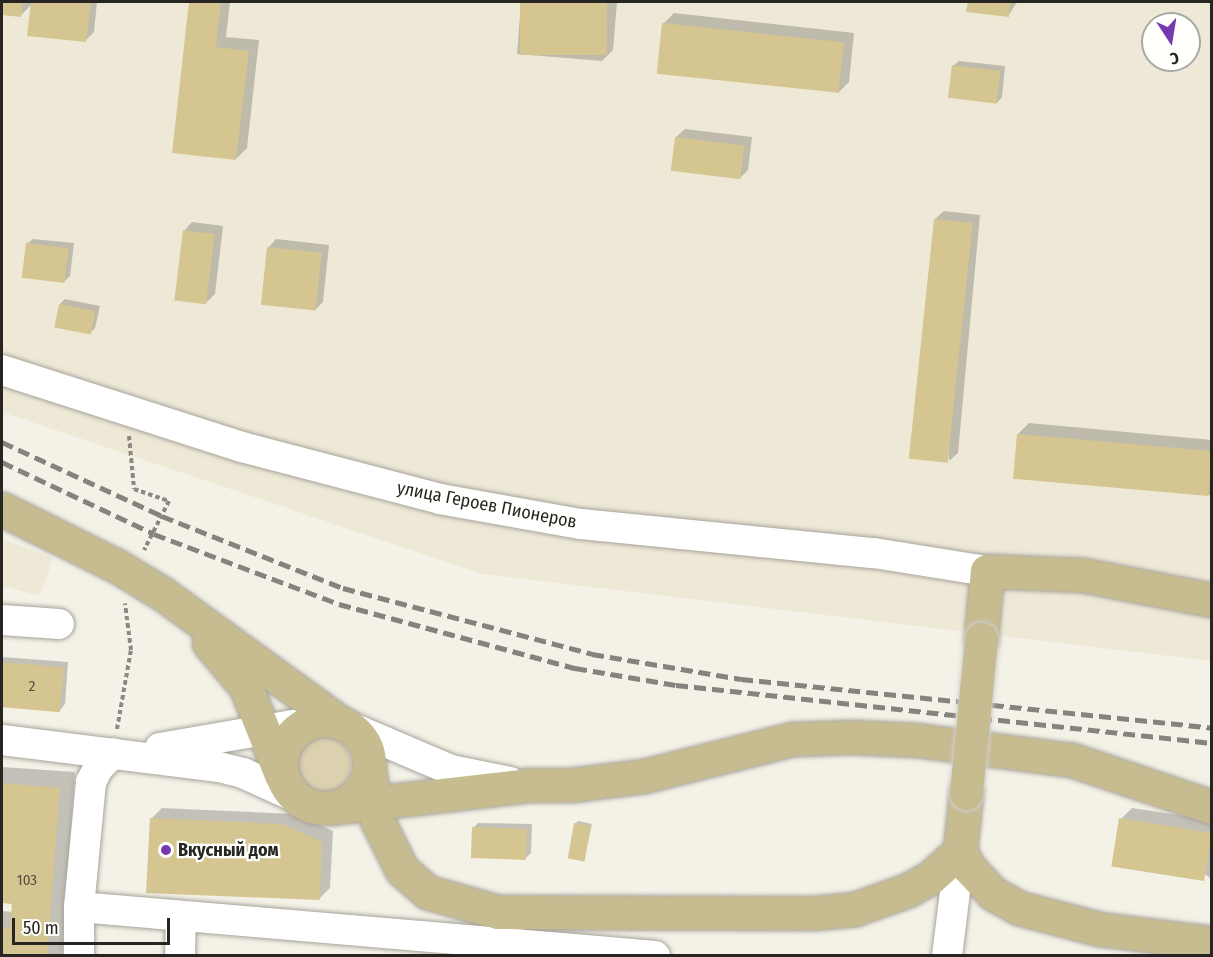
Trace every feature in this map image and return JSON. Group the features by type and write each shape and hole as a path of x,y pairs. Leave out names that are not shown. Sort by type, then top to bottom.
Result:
{"main road":[{"path":"2,509 117,566 163,594 365,745 374,805 391,853 414,882 427,892 460,904 498,912 815,914 855,909 908,890 930,878 960,851"},
{"name":"улица Героев Пионеров","path":"987,571 1083,574 1212,600"},
{"path":"987,571 960,851 969,868 992,893 1053,919 1212,943"},
{"path":"163,594 229,664 246,687 288,787 310,806 330,808 374,805 528,785 571,785 644,776 792,740 852,737 916,740 1072,760 1212,807"},
{"path":"288,787 281,757 289,737 334,723"},
{"path":"330,808 356,796 369,769"}],"street":[{"name":"улица Героев Пионеров","path":"2,370 242,447 440,499 520,515 635,531 874,553 987,571"},
{"path":"2,620 59,624"},
{"path":"79,956 79,907 91,782 98,768 113,753 221,740 263,730 334,723 451,770 528,785"},
{"path":"2,740 232,770 288,787"},
{"path":"946,956 960,851"},
{"path":"79,907 655,956"},
{"path":"180,956 181,916"}],"path":[{"path":"127,409 134,489 168,501 147,552"},
{"path":"113,753 131,650 125,598"}],"shaded area":[{"path":"2,2 1211,2 1211,661 482,574 2,412"},
{"path":"2,539 53,558 40,596 2,586"},
{"path":"322,736 338,741 346,749 351,765 346,781 338,789 322,794 306,789 298,781 293,765 298,749 306,741"}],"building":[{"path":"2,2 23,2 21,17 2,15"},
{"path":"31,2 91,2 86,42 27,36"},
{"path":"189,2 221,2 216,47 249,51 236,160 172,153"},
{"path":"520,2 607,2 607,55 520,55"},
{"path":"968,2 1010,2 1009,17 966,12"},
{"path":"662,23 844,42 839,93 657,74"},
{"path":"952,65 1001,71 997,104 948,98"},
{"path":"675,137 744,146 740,179 671,171"},
{"path":"934,219 973,223 948,463 909,459"},
{"path":"183,230 215,234 206,304 174,300"},
{"path":"26,243 69,248 64,283 22,278"},
{"path":"267,247 322,253 316,310 261,305"},
{"path":"59,304 95,311 91,335 54,328"},
{"path":"1017,434 1212,451 1208,496 1013,479"},
{"path":"2,662 64,667 60,712 2,707"},
{"path":"2,783 60,788 47,956 2,956 2,927 10,928 12,904 2,903"},
{"path":"150,818 282,824 322,842 320,900 146,893"},
{"path":"1119,818 1212,833 1204,881 1111,866"},
{"path":"574,823 591,826 584,861 568,858"},
{"path":"472,827 527,829 526,860 471,858"}],"railway":[{"path":"2,442 162,516 343,588 592,654 741,679 1212,728"},
{"path":"2,462 154,534 339,604 575,668 676,685 1212,743"}],"place":[{"name":"Вкусный дом","path":"166,850"}]}
